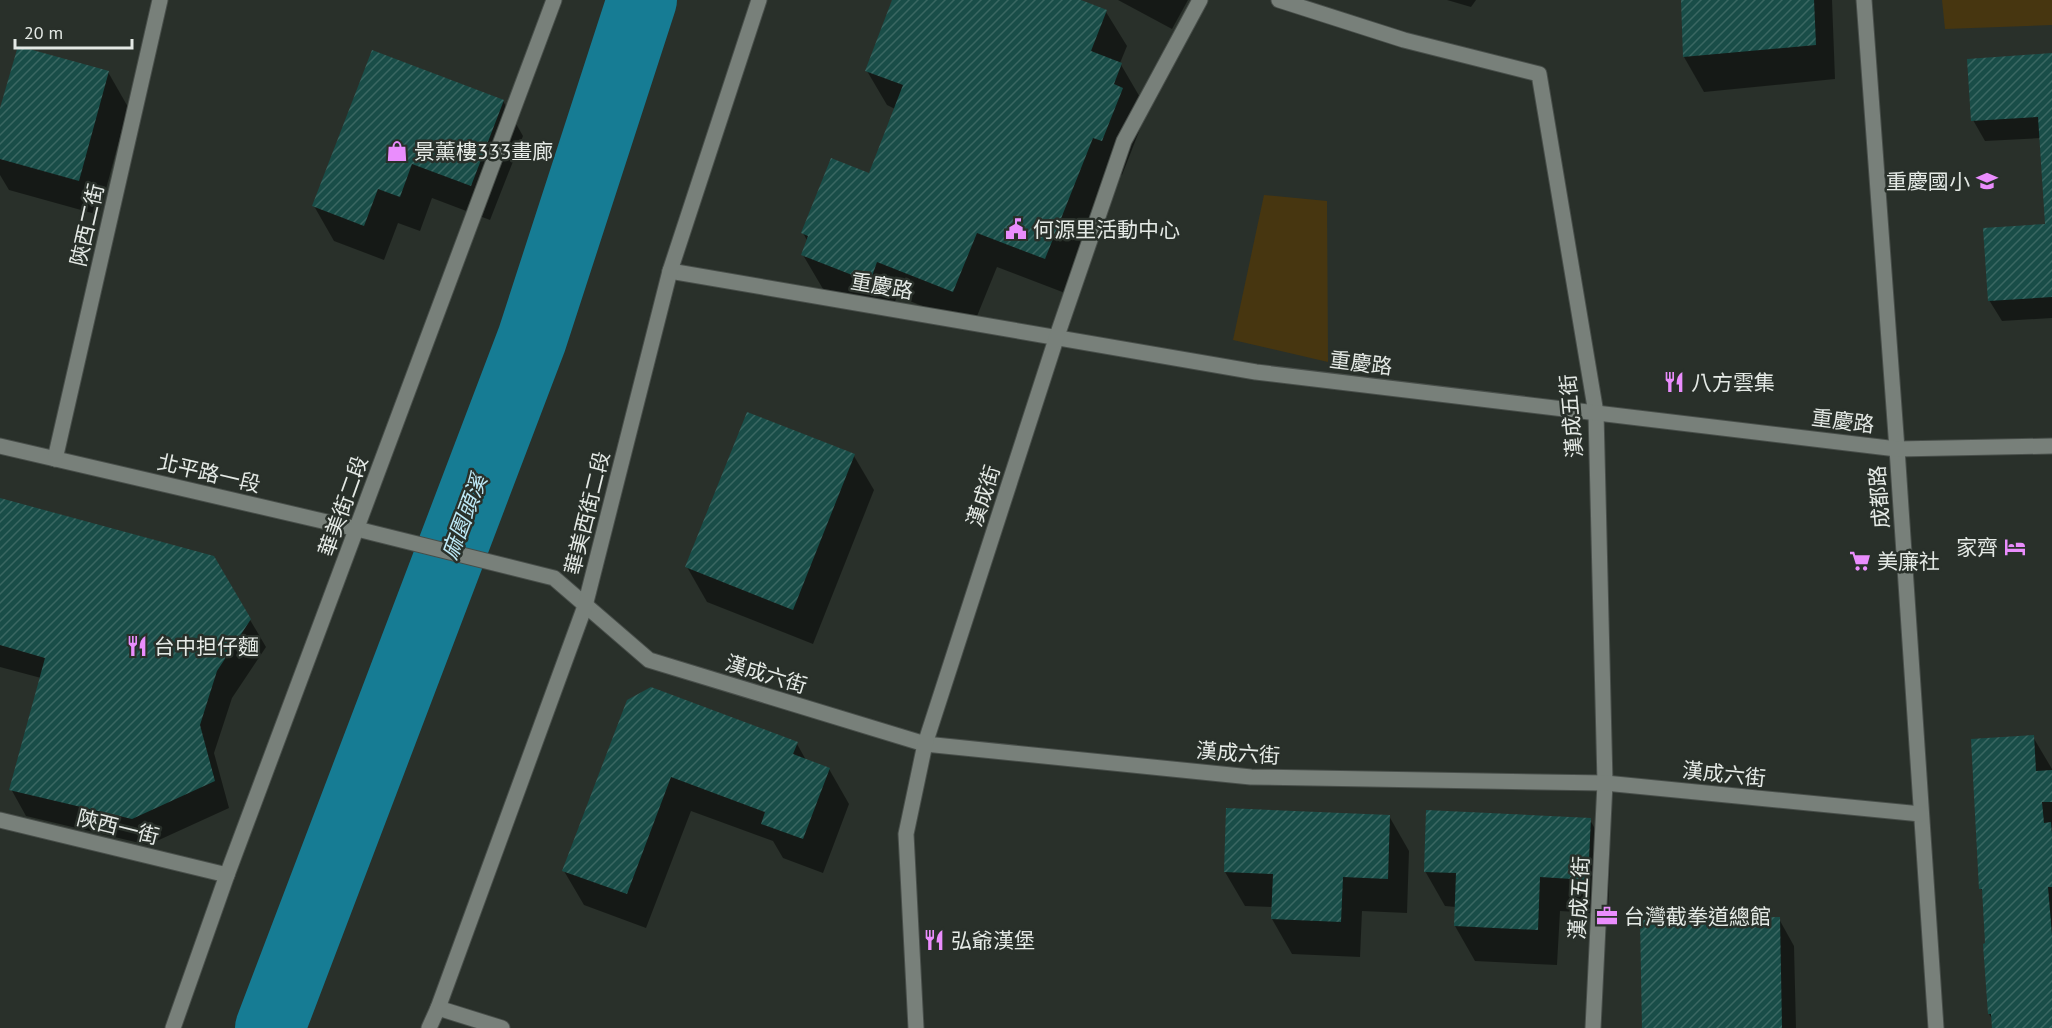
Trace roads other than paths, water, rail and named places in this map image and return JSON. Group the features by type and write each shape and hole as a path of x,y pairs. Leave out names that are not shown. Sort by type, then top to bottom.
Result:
{"street":[{"name":"陝西二街","path":"55,459 160,0"},
{"name":"華美街二段","path":"173,1028 227,875 554,0"},
{"name":"華美西街二段","path":"429,1028 585,606 670,272 759,0"},
{"name":"漢成街","path":"916,1028 906,834 925,744 1057,336 1124,141 1200,0"},
{"name":"漢成五街","path":"1279,0 1404,40 1539,74 1596,413 1605,783 1593,1028"},
{"name":"成都路","path":"1864,0 1936,1028"},
{"name":"重慶路","path":"670,272 1057,336 1256,372 1897,448 2052,446"},
{"name":"北平路一段","path":"0,446 357,529 554,579 585,606"},
{"name":"漢成六街","path":"585,606 649,660 925,744 1251,777 1605,783 1921,814"},
{"name":"陝西一街","path":"0,820 227,875"},
{"path":"438,1008 502,1028"}],"waterway":[{"name":"麻園頭溪","path":"270,1028 532,339 642,0"}],"place":[{"name":"景薰樓333畫廊","path":"397,151"},
{"name":"重慶國小","path":"1987,181"},
{"name":"何源里活動中心","path":"1016,229"},
{"name":"八方雲集","path":"1674,382"},
{"name":"家齊","path":"2015,547"},
{"name":"美廉社","path":"1860,561"},
{"name":"台中担仔麵","path":"137,646"},
{"name":"台灣截拳道總館","path":"1607,916"},
{"name":"弘爺漢堡","path":"934,940"}]}
